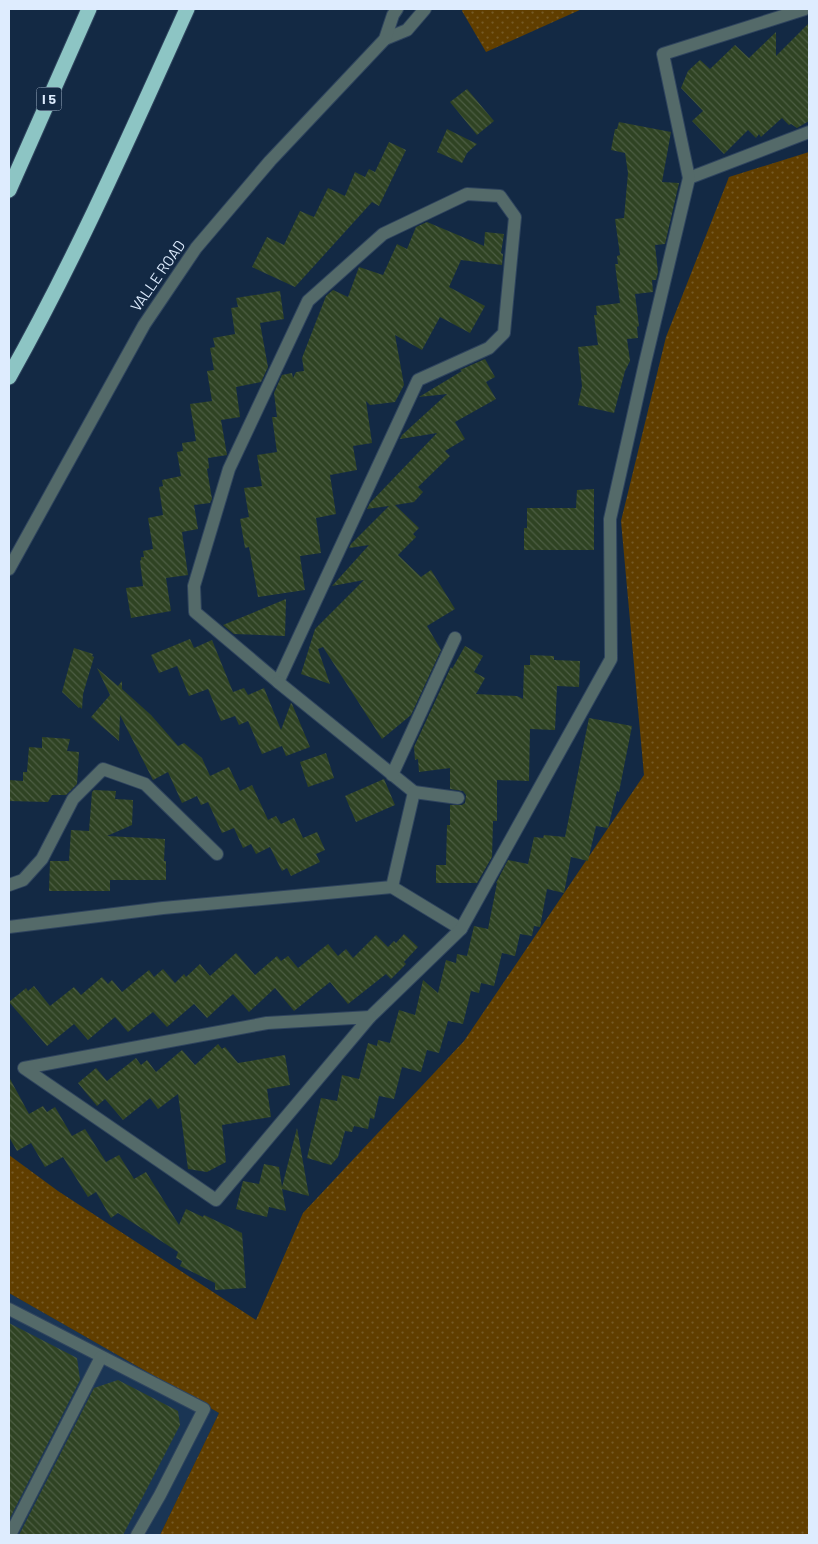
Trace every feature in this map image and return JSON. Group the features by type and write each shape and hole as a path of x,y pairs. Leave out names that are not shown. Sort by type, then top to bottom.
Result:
{"highway":[{"name":"I 5","path":"9,190 90,9"},
{"path":"9,377 77,249 187,9"}],"street":[{"name":"VALLE ROAD","path":"385,39 393,15 398,9"},
{"name":"VALLE ROAD","path":"9,569 144,325 196,248 270,161 385,39 407,30 426,9"},
{"path":"370,1018 267,1023 24,1068 216,1200 370,1018 461,929 611,659 610,519 644,363 689,178 663,54 805,9"},
{"path":"689,178 809,132"},
{"path":"278,682 418,380 489,348 504,333 515,217 500,196 467,194 383,234 308,301 229,470 194,586 195,612 278,682 392,775 414,792 458,798"},
{"path":"392,775 455,638"},
{"path":"9,886 22,880 42,859 73,799 104,769 145,784 217,854"},
{"path":"392,887 414,792"},
{"path":"9,927 163,908 392,887 461,929"},
{"path":"9,1310 204,1409 160,1496 137,1535"},
{"path":"10,1535 101,1357"}],"shaded area":[{"path":"463,9 582,9 486,52 462,11"},
{"path":"809,152 809,1535 160,1535 219,1413 9,1293 9,1155 58,1191 256,1320 303,1213 464,1041 644,775 621,521 666,337 729,177"},
{"path":"9,1293 219,1413 160,1535 9,1535"}],"building":[{"path":"809,23 809,121 797,128 791,124 789,125 782,118 761,137 759,134 756,138 748,130 724,154 692,121 703,111 681,88 688,71 700,60 710,69 735,45 749,58 776,32 776,56"},
{"path":"467,89 494,121 477,135 450,102"},
{"path":"619,122 671,132 662,182 679,183 665,244 655,245 658,272 656,280 652,280 653,292 635,294 639,326 637,327 638,338 627,339 630,361 625,371 614,413 578,405 582,386 578,347 598,345 594,315 597,315 596,306 620,303 615,264 618,264 617,256 620,255 615,219 624,218 628,173 625,153 611,150 615,129 617,129"},
{"path":"447,129 477,144 467,153 462,163 437,152"},
{"path":"389,142 406,150 379,206 372,202 295,287 252,267 267,237 284,245 300,211 314,217 328,188 345,196 355,172 365,177 369,169 375,172"},
{"path":"427,222 484,246 485,232 504,234 501,253 503,254 502,265 461,260 449,287 485,306 470,333 440,317 422,350 395,335 404,385 395,402 370,405 366,401 372,443 353,446 357,470 330,475 336,514 316,518 321,553 300,556 305,590 258,597 249,547 245,548 240,519 249,517 244,488 262,486 257,455 277,452 272,417 277,417 274,393 282,375 292,373 293,378 296,372 304,371 302,358 326,296 333,290 348,297 359,267 383,275 397,244 407,249 416,227"},
{"path":"280,291 284,319 260,323 268,367 261,382 236,387 240,417 221,420 227,455 208,458 209,468 207,469 212,499 210,503 194,505 198,529 182,532 188,575 166,578 171,611 131,618 126,588 143,586 141,557 144,557 143,551 153,549 148,518 163,515 159,487 163,486 162,480 181,476 177,452 183,451 182,443 196,441 190,404 212,401 207,371 214,370 210,348 215,347 213,338 235,334 231,308 238,307 236,298"},
{"path":"485,359 495,377 486,382 496,399 455,422 465,439 445,451 450,456 418,487 423,492 414,502 395,505 419,528 413,534 416,537 398,555 421,577 431,570 455,609 427,626 441,650 411,715 382,739 323,647 318,649 330,684 301,674 315,629 364,580 332,586 369,545 349,548 351,544 389,506 367,509 370,503 437,433 400,439 402,435 447,394 419,397 462,371 460,370"},
{"path":"594,489 594,550 524,550 524,528 527,528 527,508 576,508 577,490"},
{"path":"286,599 285,636 234,634 223,625"},
{"path":"190,639 194,648 212,640 233,692 244,688 248,695 264,688 281,730 291,703 310,747 286,756 282,746 262,754 248,721 239,725 235,716 221,721 208,689 189,696 177,666 159,673 151,655"},
{"path":"465,646 483,656 474,672 485,678 476,694 517,696 523,699 524,665 530,665 530,655 554,656 554,660 580,661 579,687 557,686 555,730 530,729 529,781 497,780 497,821 493,821 492,857 477,883 436,883 436,865 446,865 447,825 450,825 450,805 462,805 465,803 466,795 463,791 450,789 450,768 419,772 418,759 415,760 414,747 451,667 452,669"},
{"path":"74,648 93,654 92,656 94,657 83,694 82,709 62,692"},
{"path":"97,668 118,686 122,681 122,689 151,715 178,746 184,743 202,758 210,776 229,767 240,791 252,785 268,820 276,816 281,824 294,818 303,838 317,832 325,850 316,854 320,862 291,876 287,868 282,871 270,847 256,854 251,844 243,848 234,828 222,833 208,802 201,805 197,796 182,803 168,772 153,780 120,715 119,741 91,717 110,695"},
{"path":"589,718 632,726 619,792 617,791 608,828 596,826 588,861 571,857 564,893 547,889 540,927 534,926 532,936 520,934 515,956 502,953 494,986 481,983 479,993 471,991 463,1024 448,1021 439,1053 427,1050 421,1072 402,1067 394,1099 379,1096 374,1119 370,1118 368,1129 354,1126 352,1132 345,1131 338,1157 331,1165 307,1158 321,1098 337,1101 342,1075 359,1079 368,1043 377,1046 378,1040 390,1043 399,1010 415,1015 423,980 438,993 446,960 456,963 457,954 467,956 474,926 488,929 496,883 508,860 528,864 534,837 543,838 544,835 565,837"},
{"path":"42,737 70,739 67,751 79,752 77,784 66,795 52,795 48,802 9,801 9,780 23,781 23,772 27,772 29,747 42,748"},
{"path":"326,753 334,778 308,787 300,762"},
{"path":"384,779 395,805 356,822 345,796"},
{"path":"94,790 116,791 115,799 133,800 132,825 107,836 165,839 164,861 166,861 166,880 110,880 110,891 49,891 50,861 69,861 71,830 89,831 92,792"},
{"path":"404,934 418,947 404,962 406,964 391,979 386,974 348,1004 330,982 294,1011 275,988 249,1012 233,994 207,1018 194,1004 167,1027 153,1012 128,1032 115,1017 88,1040 74,1024 47,1046 9,1002 26,988 28,991 34,986 50,1006 74,987 81,995 102,977 108,984 112,980 122,992 149,970 154,977 163,969 175,983 184,974 186,977 200,964 210,976 236,953 255,975 277,956 281,961 288,956 298,968 328,944 338,956 346,949 353,958 376,935 388,947 394,941 396,943"},
{"path":"218,1044 222,1049 225,1047 238,1063 285,1055 290,1085 267,1089 271,1117 222,1125 226,1162 207,1172 188,1169 178,1094 158,1109 150,1098 123,1120 105,1099 97,1106 78,1083 96,1068 107,1081 136,1058 141,1065 147,1060 156,1072 182,1050 195,1065"},
{"path":"9,1077 29,1114 43,1106 47,1112 55,1107 72,1136 85,1129 106,1162 119,1155 134,1179 146,1172 179,1225 186,1209 203,1217 204,1215 242,1233 246,1288 215,1290 215,1283 180,1266 182,1261 176,1258 178,1252 118,1213 111,1218 96,1192 88,1197 63,1157 45,1167 31,1143 17,1151 9,1137"},
{"path":"297,1128 309,1196 282,1189 286,1211 269,1207 267,1217 236,1209 243,1181 259,1184 264,1164 279,1167 282,1187"},
{"path":"9,1323 77,1358 80,1380 9,1520"},
{"path":"118,1380 178,1411 180,1425 123,1535 19,1535 94,1388"}]}
